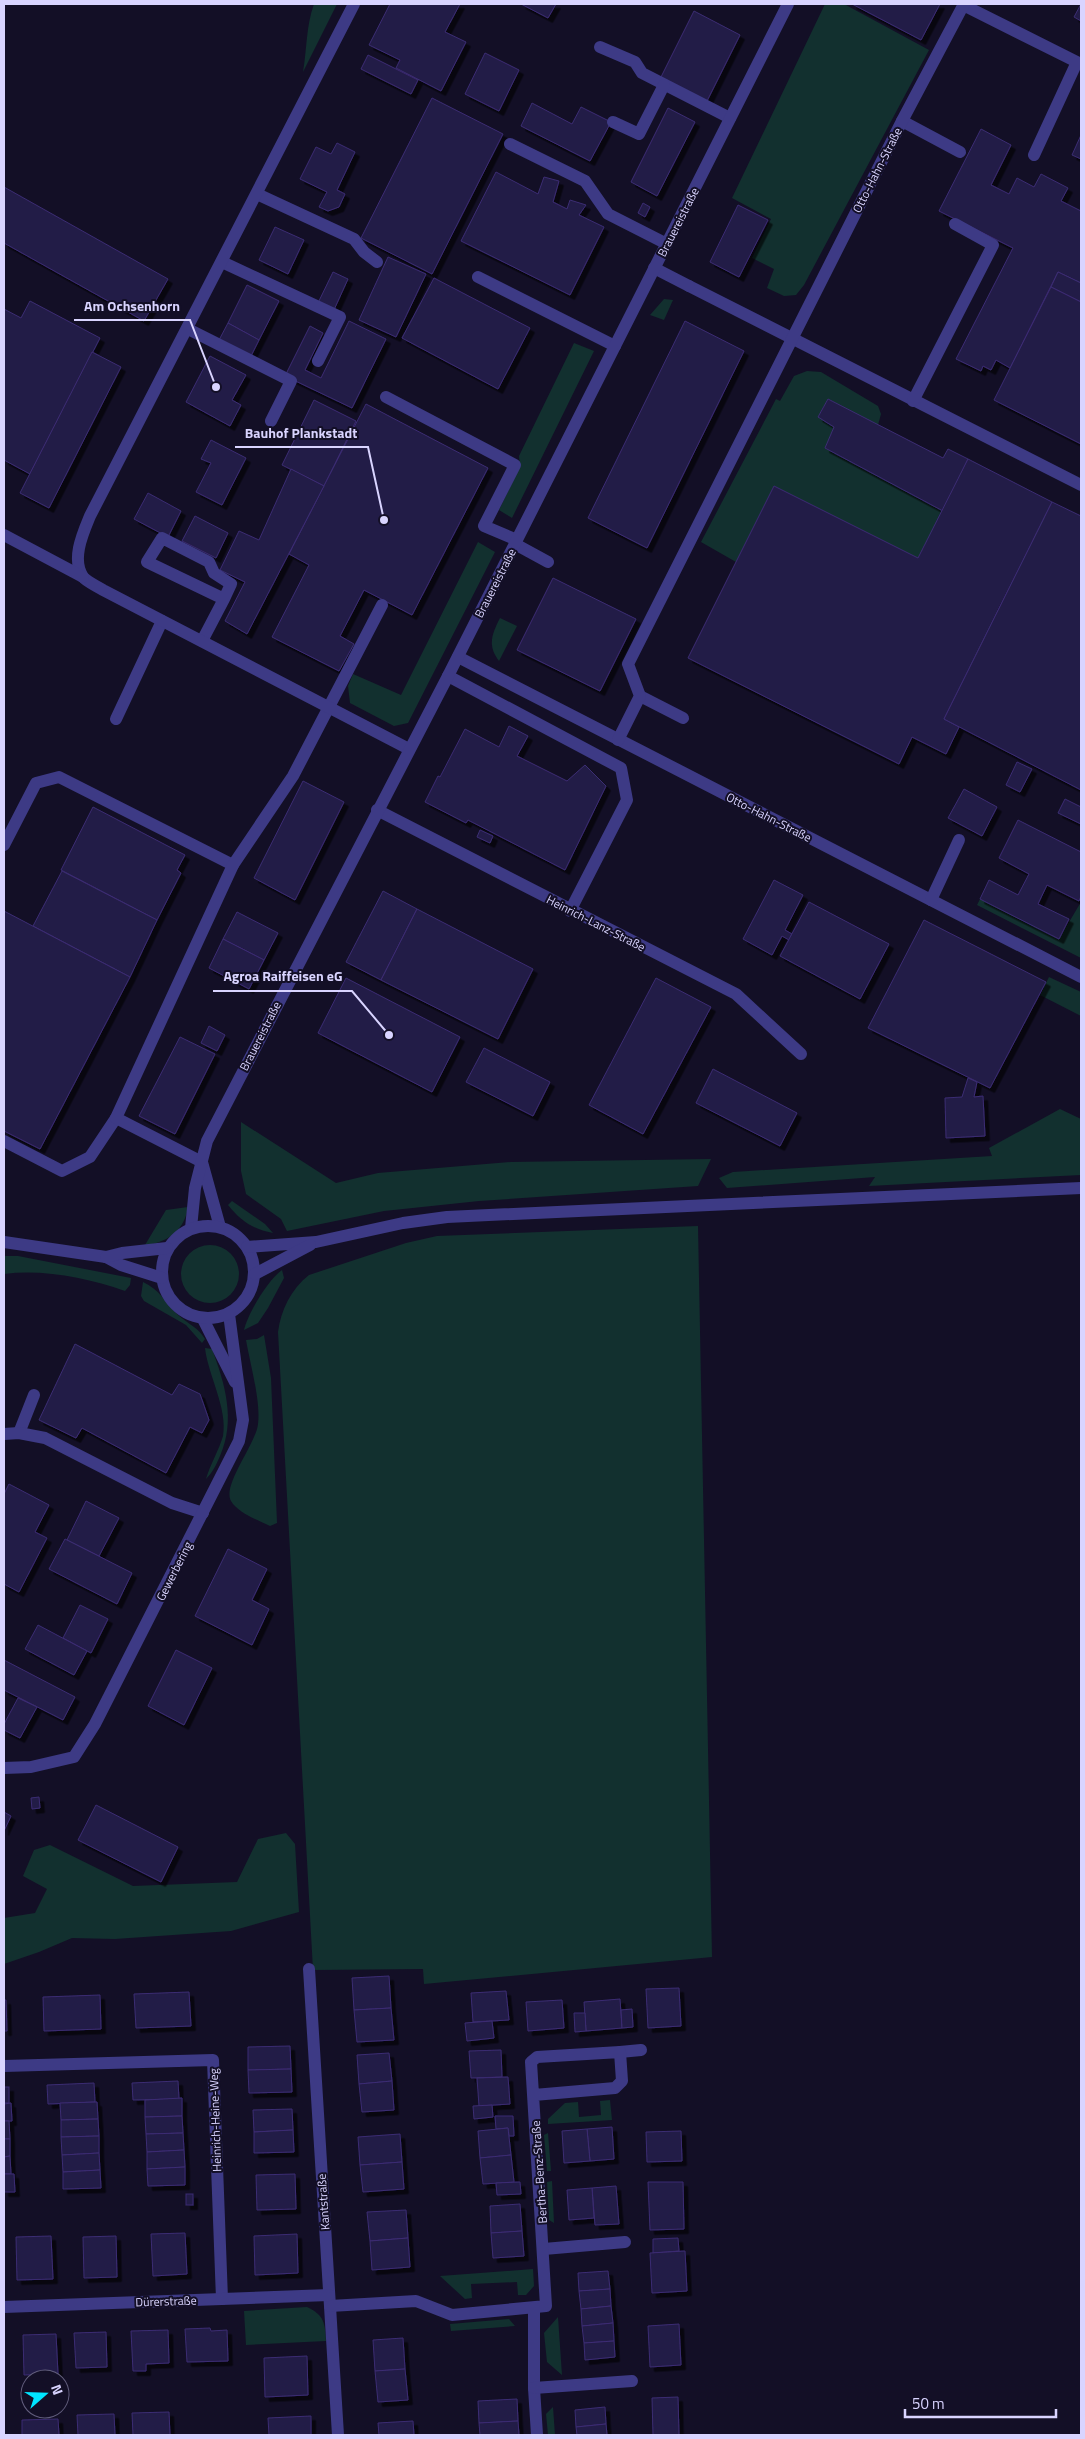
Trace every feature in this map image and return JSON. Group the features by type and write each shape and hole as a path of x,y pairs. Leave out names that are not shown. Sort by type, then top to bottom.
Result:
{"street":[{"path":"83,577 78,562 79,548 87,523 354,4"},
{"name":"Brauereistraße","path":"192,1228 195,1188 207,1141 217,1120 458,657 788,4"},
{"path":"964,4 1077,62 1034,155"},
{"name":"Otto-Hahn-Straße","path":"640,696 628,664 902,121 964,4"},
{"path":"600,46 635,62 642,73 730,118"},
{"path":"614,122 639,134 664,85"},
{"path":"902,121 960,152"},
{"path":"510,144 585,181 608,214 667,244"},
{"path":"257,194 354,240 364,252 377,262"},
{"path":"913,401 993,245 955,224"},
{"path":"222,262 340,317 318,361"},
{"path":"654,268 794,337 913,401 1081,485"},
{"path":"478,277 615,346"},
{"path":"188,329 291,381 270,421"},
{"path":"386,397 515,465 484,526 516,542 548,562"},
{"path":"4,535 83,577 103,590 409,749"},
{"path":"202,642 224,599 231,584 214,573 209,562 162,538 147,562 224,599"},
{"path":"4,1141 62,1171 90,1158 116,1118 233,865 293,776 382,605"},
{"path":"116,719 162,621"},
{"name":"Otto-Hahn-Straße","path":"458,657 1081,977"},
{"path":"448,676 621,768 627,800 570,910"},
{"path":"618,740 640,696 683,718"},
{"path":"4,845 36,783 58,777 233,865"},
{"name":"Heinrich-Lanz-Straße","path":"377,810 736,994 801,1054"},
{"path":"931,900 959,840"},
{"path":"116,1118 202,1162 220,1227"},
{"path":"247,1247 316,1242 403,1223 447,1217 1081,1188"},
{"path":"205,1225 220,1227 236,1235 247,1247 254,1264 254,1274 247,1297 239,1307 229,1314 203,1319 188,1314 175,1305 166,1293 161,1268 167,1248 177,1237 192,1228 205,1225"},
{"path":"4,1242 106,1257 121,1265 162,1278"},
{"path":"254,1274 316,1242"},
{"path":"106,1257 122,1253 167,1248"},
{"path":"4,1434 19,1433 45,1438 172,1503 203,1513 239,1441 242,1420 229,1314"},
{"path":"203,1319 238,1388"},
{"path":"19,1433 34,1395"},
{"name":"Gewerbering","path":"4,1768 31,1767 74,1757 95,1724 203,1513"},
{"name":"Kantstraße","path":"309,1969 338,2435"},
{"name":"Bertha-Benz-Straße","path":"534,2308 546,2306 532,2062 537,2057 641,2050"},
{"path":"534,2094 615,2088 622,2081 620,2052"},
{"name":"Heinrich-Heine-Weg","path":"4,2066 213,2060 222,2299"},
{"path":"544,2249 625,2242"},
{"name":"Dürerstraße","path":"4,2307 222,2299 329,2301"},
{"path":"329,2301 416,2301 452,2315 534,2308 534,2388 537,2435"},
{"path":"534,2388 632,2381"}],"green space":[{"path":"314,4 337,4 303,72 308,29"},
{"path":"825,4 844,4 929,50 804,285 796,295 784,296 767,288 774,269 752,258 771,219 732,198"},
{"path":"664,299 673,300 664,320 650,315"},
{"path":"574,343 594,351 512,518 499,510 520,467 519,456"},
{"path":"807,371 821,372 878,406 881,414 878,425 828,399 818,417 834,427 825,448 943,511 918,558 774,486 736,562 701,542 776,399 780,401 794,376"},
{"path":"478,542 495,552 408,723 394,726 350,703 348,686 353,674 401,695"},
{"path":"500,618 517,626 499,661 493,650 492,640"},
{"path":"980,899 1059,939 1081,902 1081,958 977,905"},
{"path":"1049,977 1081,992 1081,1016 1040,995"},
{"path":"1060,1109 1081,1119 1081,1175 869,1186 875,1177 727,1188 719,1178 733,1172 992,1156 989,1148"},
{"path":"241,1122 336,1183 378,1173 511,1162 711,1159 698,1186 479,1201 384,1211 287,1231 281,1219 246,1194 241,1171"},
{"path":"232,1201 265,1224 273,1233 253,1227 242,1220 228,1205"},
{"path":"188,1207 183,1222 174,1234 161,1241 145,1245 166,1210"},
{"path":"698,1226 712,1957 424,1984 423,1969 313,1970 278,1332 288,1300 309,1275 406,1243 437,1236"},
{"path":"204,1245 216,1245 231,1253 239,1268 239,1280 231,1295 216,1303 204,1303 189,1295 181,1280 181,1268 189,1253"},
{"path":"4,1256 18,1256 131,1278 130,1285 125,1291 96,1282 65,1276 34,1273 4,1274"},
{"path":"282,1270 284,1278 268,1308 258,1323 244,1330 259,1297"},
{"path":"143,1282 154,1288 178,1315 199,1331 205,1339 202,1343 186,1325 144,1301 141,1296"},
{"path":"264,1335 271,1378 277,1523 270,1526 238,1509 231,1501 229,1494 235,1475 256,1432 259,1415 257,1394 246,1340 257,1339"},
{"path":"205,1348 212,1349 217,1362 227,1402 228,1416 225,1443 216,1465 206,1479 223,1436 224,1426 223,1415"},
{"path":"286,1833 295,1844 299,1912 231,1931 115,1939 72,1938 4,1964 4,1918 35,1913 47,1889 23,1876 34,1850 50,1845 133,1886 237,1882 258,1839"},
{"path":"610,2100 612,2120 548,2124 548,2119 565,2103 578,2102 579,2117 601,2115 600,2101"},
{"path":"548,2133 551,2171 547,2171 544,2135"},
{"path":"552,2181 554,2223 549,2220 547,2182"},
{"path":"533,2269 534,2286 526,2295 518,2295 517,2282 471,2284 472,2298 465,2299 440,2276"},
{"path":"307,2307 317,2313 322,2320 326,2341 246,2345 244,2311"},
{"path":"558,2317 562,2375 547,2362 544,2333"},
{"path":"509,2319 515,2326 451,2331 450,2324"},
{"path":"553,2407 555,2435 548,2435 546,2414"}],"building":[{"path":"390,4 460,4 445,32 466,42 441,91 396,68 400,60 369,45"},
{"path":"521,4 556,4 548,18"},
{"path":"852,4 940,4 921,40"},
{"path":"1081,4 1081,21 1074,17"},
{"path":"694,11 740,35 706,103 660,79"},
{"path":"485,53 519,70 499,111 465,94"},
{"path":"368,55 418,80 411,94 361,69"},
{"path":"432,98 503,134 432,274 361,238"},
{"path":"532,103 572,124 581,107 611,122 590,161 521,126"},
{"path":"668,108 695,122 657,196 631,182"},
{"path":"981,129 1011,145 991,185 1009,194 1017,178 1034,187 1041,174 1068,188 1061,201 1081,211 1081,283 1058,272 1010,368 996,360 991,370 983,366 981,371 956,359 1013,248 939,211"},
{"path":"1081,135 1081,159 1072,155"},
{"path":"337,143 355,152 337,190 345,194 339,207 328,211 319,207 327,192 300,179 316,147 331,154"},
{"path":"496,172 538,194 544,177 559,181 553,202 567,209 570,200 586,205 579,215 604,227 570,295 461,241"},
{"path":"4,187 168,279 144,321 4,243"},
{"path":"643,203 650,207 645,217 638,213"},
{"path":"738,205 768,220 739,277 710,262"},
{"path":"275,227 304,240 288,274 259,260"},
{"path":"388,257 426,274 396,337 359,320"},
{"path":"333,272 348,279 333,312 317,305"},
{"path":"1058,272 1081,283 1081,302 1051,287"},
{"path":"434,278 530,328 498,389 402,338"},
{"path":"247,285 279,301 259,340 228,323"},
{"path":"1051,287 1081,302 1081,444 994,400"},
{"path":"30,301 100,338 30,474 4,460 4,309 21,318"},
{"path":"349,321 386,339 352,408 285,376 310,326 323,333 305,370 321,378"},
{"path":"685,321 744,351 647,548 588,518"},
{"path":"228,323 259,340 251,356 219,340"},
{"path":"92,352 121,367 49,508 20,493"},
{"path":"210,356 246,375 232,400 241,405 230,426 186,402"},
{"path":"828,399 943,458 948,449 968,459 943,511 825,448 834,427 818,417"},
{"path":"314,400 356,421 324,486 282,465"},
{"path":"366,404 488,468 412,615 364,590 340,636 354,644 339,671 272,637 309,565 289,554"},
{"path":"211,440 246,458 222,505 196,492 211,463 201,459"},
{"path":"968,459 1052,502 944,719 959,727 946,754 912,737 899,764 688,658 774,486 918,558"},
{"path":"291,469 324,486 247,634 225,621 245,582 220,570 239,531 259,540"},
{"path":"148,493 181,511 168,537 134,519"},
{"path":"1052,502 1081,516 1081,790 944,719"},
{"path":"195,516 228,533 216,558 182,541"},
{"path":"553,578 636,619 600,691 517,650"},
{"path":"509,726 528,736 517,756 567,781 585,765 606,786 565,870 468,820 466,823 425,802 465,729 499,747"},
{"path":"1017,762 1032,769 1020,792 1006,785"},
{"path":"303,781 344,802 295,900 254,878"},
{"path":"964,789 997,807 982,836 948,818"},
{"path":"1065,799 1081,807 1081,824 1058,813"},
{"path":"93,807 185,855 177,870 181,873 157,920 61,870"},
{"path":"1018,820 1081,852 1081,896 1079,901 1047,885 1038,904 1069,919 1059,939 980,899 989,880 1018,895 1029,874 999,858"},
{"path":"480,830 493,836 490,843 477,837"},
{"path":"62,871 157,920 130,977 33,926"},
{"path":"774,880 803,895 785,930 792,934 789,940 782,936 772,955 743,939"},
{"path":"383,891 417,909 381,980 346,962"},
{"path":"809,902 889,944 860,999 780,956"},
{"path":"417,909 533,969 498,1039 381,980"},
{"path":"4,911 130,977 40,1149 4,1131"},
{"path":"237,912 278,933 264,960 223,939"},
{"path":"924,920 1046,982 990,1088 868,1028"},
{"path":"223,939 264,960 249,989 209,968"},
{"path":"346,978 460,1037 432,1092 318,1033"},
{"path":"656,978 711,1007 643,1134 589,1105"},
{"path":"209,1026 225,1035 217,1051 201,1043"},
{"path":"180,1037 215,1054 175,1134 139,1116"},
{"path":"484,1048 550,1082 533,1116 466,1082"},
{"path":"713,1069 797,1113 780,1146 696,1103"},
{"path":"968,1078 977,1082 974,1097 983,1096 985,1136 946,1138 945,1098 962,1097"},
{"path":"75,1344 172,1395 179,1384 200,1394 209,1420 202,1433 190,1427 166,1473 82,1428 76,1438 39,1420"},
{"path":"9,1484 49,1505 35,1532 47,1538 19,1592 4,1584 4,1494"},
{"path":"86,1501 119,1518 99,1556 67,1540"},
{"path":"65,1539 132,1573 117,1604 49,1569"},
{"path":"228,1549 267,1569 252,1600 269,1609 252,1645 195,1616"},
{"path":"80,1605 108,1619 91,1653 63,1638"},
{"path":"38,1625 87,1651 74,1675 25,1649"},
{"path":"176,1650 212,1668 184,1725 148,1706"},
{"path":"4,1660 75,1697 63,1720 4,1690"},
{"path":"18,1698 37,1707 20,1738 4,1730 4,1724"},
{"path":"39,1797 40,1808 32,1809 31,1798"},
{"path":"96,1805 178,1847 161,1882 78,1840"},
{"path":"4,1812 11,1816 4,1831"},
{"path":"389,1976 391,2008 354,2010 352,1978"},
{"path":"679,1988 681,2026 648,2028 646,1989"},
{"path":"506,1991 509,2020 473,2022 471,1993"},
{"path":"189,1992 191,2026 136,2028 134,1994"},
{"path":"100,1995 101,2029 44,2031 43,1997"},
{"path":"620,1999 622,2028 586,2031 584,2002"},
{"path":"4,2000 6,2000 7,2031 4,2031"},
{"path":"562,2000 564,2028 528,2031 526,2002"},
{"path":"391,2008 394,2040 357,2042 354,2010"},
{"path":"632,2009 633,2027 622,2028 621,2010"},
{"path":"574,2013 585,2013 586,2031 575,2032"},
{"path":"492,2021 494,2038 467,2041 465,2023"},
{"path":"290,2046 291,2069 248,2070 248,2047"},
{"path":"501,2050 502,2077 471,2078 469,2051"},
{"path":"389,2053 392,2081 359,2084 357,2055"},
{"path":"291,2069 292,2092 249,2093 248,2070"},
{"path":"508,2077 510,2104 479,2106 477,2078"},
{"path":"178,2081 179,2099 133,2100 132,2083"},
{"path":"392,2081 394,2110 362,2112 359,2084"},
{"path":"94,2083 95,2102 48,2104 47,2085"},
{"path":"4,2087 9,2087 9,2103 4,2103"},
{"path":"182,2098 182,2116 145,2117 145,2100"},
{"path":"97,2102 98,2119 61,2120 60,2103"},
{"path":"11,2103 12,2121 4,2121 4,2104"},
{"path":"492,2105 493,2117 474,2119 473,2106"},
{"path":"292,2109 293,2130 254,2132 253,2110"},
{"path":"182,2116 183,2133 146,2134 145,2117"},
{"path":"495,2116 513,2116 514,2136 509,2136 508,2128 496,2129"},
{"path":"98,2119 99,2136 61,2137 61,2120"},
{"path":"4,2121 9,2121 10,2139 4,2139"},
{"path":"612,2127 614,2159 590,2161 587,2129"},
{"path":"508,2128 511,2155 480,2158 478,2131"},
{"path":"587,2129 590,2161 564,2163 562,2131"},
{"path":"293,2130 294,2152 254,2153 254,2132"},
{"path":"681,2131 682,2161 647,2162 646,2132"},
{"path":"183,2133 184,2150 147,2152 146,2134"},
{"path":"400,2134 402,2162 360,2165 358,2137"},
{"path":"99,2136 99,2153 62,2155 61,2137"},
{"path":"4,2139 10,2139 10,2156 4,2157"},
{"path":"184,2150 185,2167 147,2169 147,2152"},
{"path":"99,2153 100,2170 63,2172 62,2155"},
{"path":"511,2155 514,2182 483,2184 480,2158"},
{"path":"10,2156 11,2174 4,2174 4,2157"},
{"path":"402,2162 404,2189 363,2192 360,2165"},
{"path":"185,2167 185,2185 148,2186 147,2169"},
{"path":"100,2170 101,2188 63,2189 63,2172"},
{"path":"4,2174 14,2174 15,2192 4,2192"},
{"path":"295,2174 296,2209 257,2210 256,2175"},
{"path":"520,2182 521,2194 497,2195 496,2183"},
{"path":"648,2182 683,2182 684,2229 650,2230"},
{"path":"616,2186 619,2224 595,2225 592,2188"},
{"path":"592,2188 594,2218 569,2220 567,2190"},
{"path":"186,2194 193,2194 193,2205 186,2205"},
{"path":"520,2204 522,2231 491,2233 490,2206"},
{"path":"406,2210 408,2238 370,2241 367,2212"},
{"path":"522,2231 524,2256 493,2258 491,2233"},
{"path":"185,2233 187,2274 153,2276 151,2234"},
{"path":"297,2234 298,2273 255,2275 254,2236"},
{"path":"51,2236 53,2279 17,2280 16,2237"},
{"path":"116,2236 117,2277 84,2278 83,2237"},
{"path":"408,2238 410,2267 372,2270 370,2241"},
{"path":"678,2238 679,2251 653,2253 653,2239"},
{"path":"685,2251 687,2291 652,2293 650,2253"},
{"path":"608,2271 610,2289 579,2291 578,2273"},
{"path":"610,2289 611,2306 581,2309 579,2291"},
{"path":"611,2306 613,2323 582,2326 581,2309"},
{"path":"613,2323 614,2341 584,2343 582,2326"},
{"path":"679,2324 681,2365 650,2367 648,2326"},
{"path":"210,2328 211,2331 227,2330 228,2361 187,2362 185,2329"},
{"path":"168,2330 169,2363 146,2364 146,2371 133,2371 131,2331"},
{"path":"106,2332 107,2367 76,2368 74,2333"},
{"path":"56,2334 58,2369 24,2369 23,2335"},
{"path":"403,2338 405,2369 375,2371 373,2340"},
{"path":"614,2341 615,2357 585,2360 584,2343"},
{"path":"307,2356 308,2395 265,2397 264,2358"},
{"path":"405,2369 408,2400 378,2402 375,2371"},
{"path":"678,2397 679,2435 653,2435 652,2398"},
{"path":"517,2399 518,2421 479,2423 478,2401"},
{"path":"605,2407 606,2424 576,2427 575,2410"},
{"path":"169,2412 170,2435 133,2435 132,2413"},
{"path":"114,2414 115,2435 78,2435 77,2415"},
{"path":"311,2416 311,2435 269,2435 268,2418"},
{"path":"58,2419 59,2435 22,2435 22,2420"},
{"path":"413,2421 414,2435 379,2435 378,2423"},
{"path":"518,2421 519,2435 480,2435 479,2423"},
{"path":"606,2424 607,2435 577,2435 576,2427"}],"place":[{"name":"Am Ochsenhorn","path":"216,387"},
{"name":"Bauhof Plankstadt","path":"384,520"},
{"name":"Agroa Raiffeisen eG","path":"389,1035"}]}
